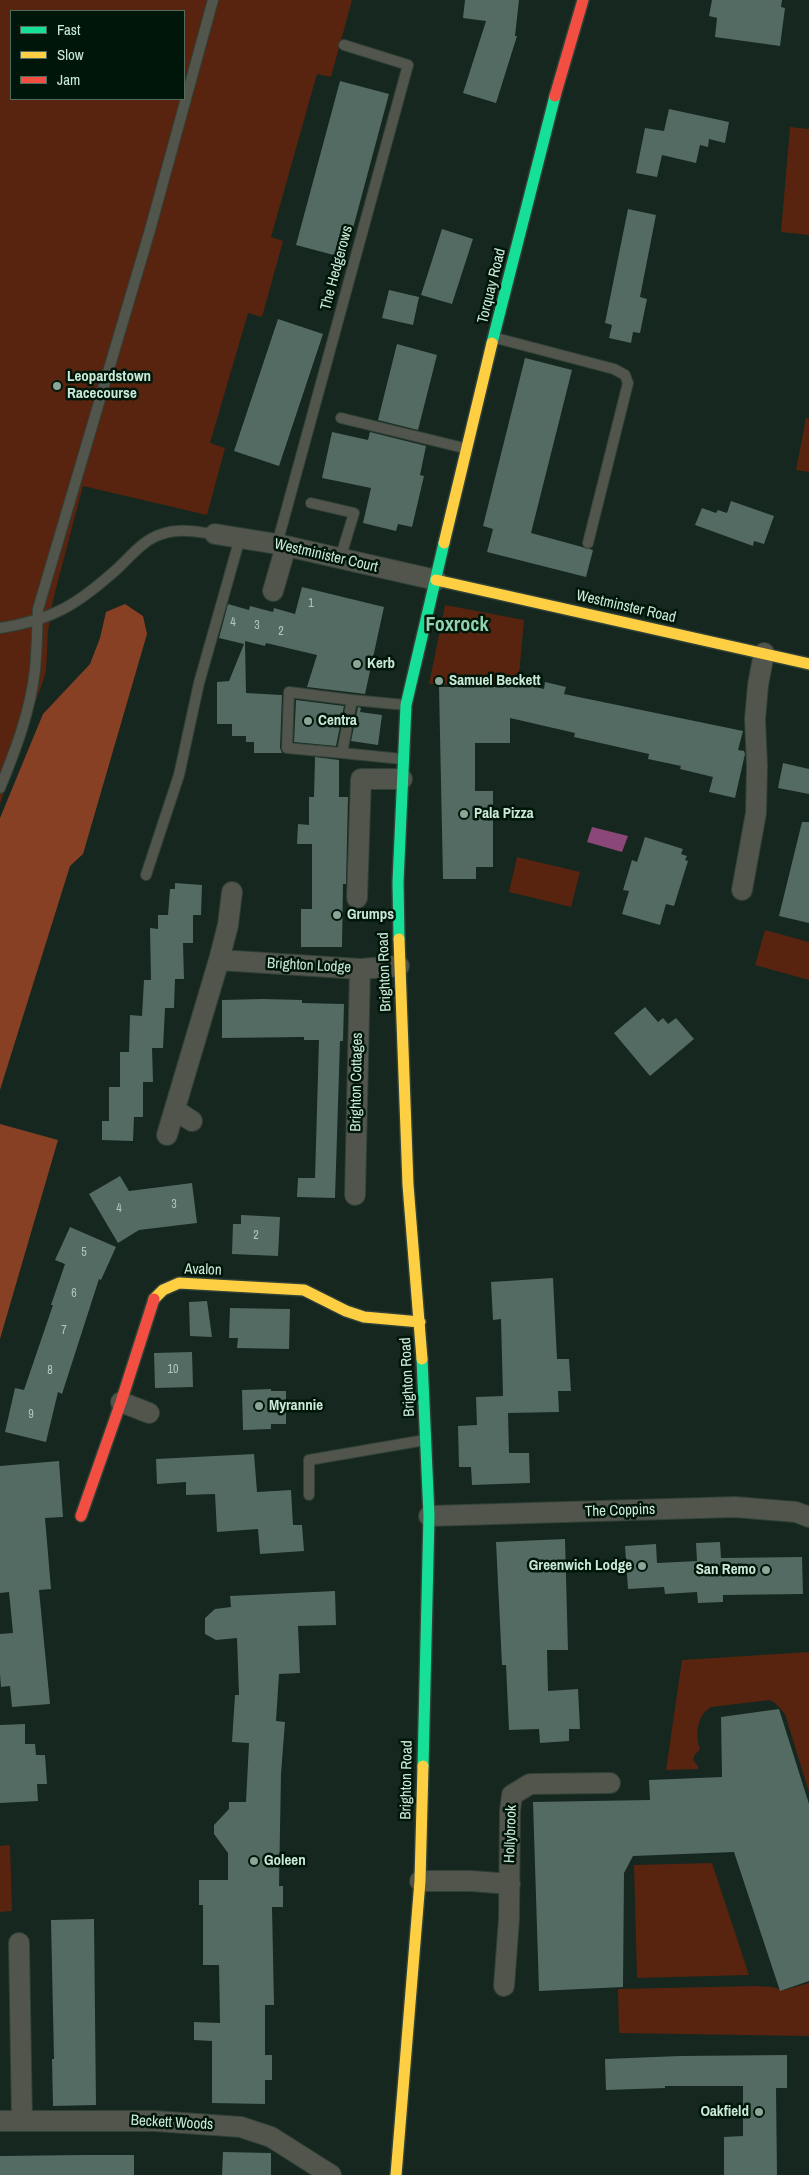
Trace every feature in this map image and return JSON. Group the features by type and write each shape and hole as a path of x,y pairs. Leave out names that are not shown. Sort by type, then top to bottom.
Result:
{"street":[{"name":"Torquay Road","path":"436,580 451,508 547,125 583,0"},
{"name":"Westminister Court","path":"215,534 281,545 436,580"},
{"path":"273,590 281,545"},
{"name":"Westminster Road","path":"436,580 809,664"},
{"name":"Brighton Road","path":"396,2175 420,1881 429,1516 420,1322 408,1185 399,966 398,882 406,705 436,580"},
{"path":"742,890 756,813 755,719 758,685 764,653"},
{"path":"357,898 361,779 402,780"},
{"path":"167,1135 219,960 228,925 232,892"},
{"name":"Brighton Lodge","path":"219,960 360,969 399,966"},
{"name":"Brighton Cottages","path":"355,1195 360,969"},
{"path":"175,1110 192,1121"},
{"name":"Avalon","path":"81,1516 121,1402 151,1303 158,1292 167,1286 179,1283 304,1290 319,1295 346,1311 368,1318 420,1322"},
{"path":"121,1402 149,1413"},
{"name":"The Coppins","path":"429,1516 735,1507 796,1512 809,1517"},
{"name":"Hollybrook","path":"504,1986 510,1884 510,1811 512,1795 530,1784 610,1782"},
{"name":"Hollybrook","path":"420,1881 471,1881 510,1884"},
{"path":"19,1943 22,2121"},
{"name":"Beckett Woods","path":"0,2121 155,2120 240,2127 271,2137 331,2175"}],"lane":[{"path":"0,788 19,744 27,713 35,670 38,609 150,230 213,0"},
{"name":"The Hedgerows","path":"281,545 408,65 344,45"},
{"path":"495,338 614,369 626,375 628,384 588,543"},
{"path":"341,418 466,448"},
{"path":"311,503 354,513 340,559"},
{"path":"0,628 54,615 75,603 98,586 146,541 160,534 190,530 215,534"},
{"path":"146,875 179,775 199,683 240,538"},
{"path":"403,759 287,748 289,692 406,705"},
{"path":"342,753 352,700"},
{"path":"309,1495 309,1460 426,1440"}],"shaded area":[{"path":"0,0 352,0 331,77 317,74 271,237 283,241 262,317 248,313 210,443 225,448 207,515 83,486 53,600 48,631 46,672 0,804"},
{"path":"790,127 809,129 809,235 781,232"},
{"path":"806,418 809,419 809,472 796,470"},
{"path":"125,604 143,616 147,634 83,854 70,866 0,1090 0,818 43,714 90,664 100,638 106,612"},
{"path":"445,605 524,620 518,685 429,684"},
{"path":"592,827 628,836 622,852 587,842"},
{"path":"517,857 580,872 571,907 509,892"},
{"path":"765,930 809,942 809,980 755,965"},
{"path":"0,1124 58,1140 0,1339"},
{"path":"809,1652 809,1792 785,1714 770,1700 711,1707 706,1710 698,1725 700,1749 693,1760 698,1769 666,1770 682,1660"},
{"path":"10,1845 12,1911 0,1912 0,1846"},
{"path":"712,1863 749,1975 637,1978 634,1865"},
{"path":"809,1983 809,2036 619,2033 618,1989 755,1986 784,1990"}],"building":[{"path":"465,0 519,0 515,36 517,36 496,103 463,93 486,21 463,18"},
{"path":"712,0 782,0 781,7 785,8 780,46 715,37 717,18 709,16"},
{"path":"340,81 389,94 345,258 296,245"},
{"path":"669,109 729,122 725,143 709,139 708,147 700,145 696,163 662,155 657,177 636,173 645,128 664,131"},
{"path":"628,209 656,215 640,297 647,299 640,333 633,332 631,343 609,338 612,325 605,323"},
{"path":"442,229 473,239 452,304 421,295"},
{"path":"389,290 419,297 413,325 382,318"},
{"path":"278,319 323,334 279,466 234,451"},
{"path":"397,344 437,355 418,430 378,420"},
{"path":"525,358 572,370 531,533 593,550 586,577 487,552 493,529 483,526"},
{"path":"332,432 368,440 370,432 426,446 420,475 424,476 412,527 398,524 396,531 363,523 371,488 322,478"},
{"path":"731,501 774,516 764,544 754,541 753,546 695,525 702,508 716,513 718,510 727,513"},
{"path":"302,587 384,607 365,694 307,687 317,655 266,643 265,646 245,641 246,693 282,695 280,748 282,753 254,753 254,742 246,742 246,736 232,736 232,724 217,724 217,682 229,681 244,644 219,638 228,604 249,610 250,606 273,612 274,608 295,614"},
{"path":"545,682 566,687 564,694 743,731 738,750 744,751 745,754 735,798 709,792 713,777 680,769 681,766 648,759 649,754 574,737 575,733 510,718 510,743 475,743 475,791 493,791 493,867 476,867 476,879 443,879 439,687 523,687 524,684 544,689"},
{"path":"296,700 344,706 336,746 294,742"},
{"path":"358,707 361,708 360,712 382,715 378,745 351,741"},
{"path":"315,757 339,760 339,797 348,797 346,884 343,884 342,947 301,947 301,909 312,909 312,844 297,844 298,824 309,825 309,797 314,797"},
{"path":"783,763 809,769 809,794 778,788"},
{"path":"802,822 809,822 809,923 779,916"},
{"path":"645,837 683,849 681,854 687,856 685,860 688,861 674,906 666,904 660,925 622,914 629,891 623,890 632,860 637,862"},
{"path":"175,883 202,885 201,915 193,915 193,943 183,943 184,979 175,979 174,1008 165,1008 163,1048 152,1048 153,1082 143,1082 143,1117 134,1117 133,1141 102,1140 102,1121 109,1121 109,1087 120,1087 120,1052 129,1052 130,1015 142,1016 144,980 151,980 150,928 158,929 158,915 168,915 170,889 175,889"},
{"path":"222,1000 302,1000 302,1003 344,1004 343,1041 340,1041 335,1198 297,1197 298,1178 315,1178 319,1040 304,1040 304,1037 222,1038"},
{"path":"645,1007 658,1022 663,1018 668,1024 676,1018 694,1039 650,1076 614,1033"},
{"path":"120,1176 129,1191 192,1183 197,1223 139,1230 118,1243 89,1194"},
{"path":"241,1215 280,1217 278,1256 232,1254 233,1224 241,1224"},
{"path":"70,1227 116,1247 101,1280 99,1279 62,1394 58,1392 46,1442 5,1432 15,1388 24,1390 53,1305 51,1305 65,1264 55,1260"},
{"path":"553,1278 557,1359 569,1359 571,1391 558,1391 559,1412 508,1413 509,1453 529,1453 530,1483 472,1485 471,1467 459,1467 458,1426 477,1425 476,1397 503,1396 501,1319 493,1320 491,1282"},
{"path":"207,1301 212,1337 190,1336 189,1302"},
{"path":"230,1308 290,1309 289,1349 237,1348 238,1338 229,1338"},
{"path":"192,1352 193,1387 155,1388 154,1353"},
{"name":"Myrannie","path":"271,1389 271,1391 286,1391 286,1424 271,1424 271,1429 243,1430 242,1390"},
{"path":"254,1454 257,1492 291,1490 293,1525 302,1525 304,1551 260,1554 258,1529 217,1532 215,1494 186,1495 186,1482 157,1484 156,1459"},
{"path":"59,1461 63,1517 45,1518 51,1589 39,1590 50,1704 12,1707 10,1686 1,1687 0,1674 0,1634 13,1633 9,1592 0,1593 0,1466"},
{"path":"565,1539 568,1650 547,1650 548,1691 578,1689 580,1729 569,1729 569,1741 540,1743 539,1729 509,1730 506,1665 502,1665 496,1542"},
{"path":"720,1542 721,1558 802,1557 803,1594 723,1595 723,1602 698,1603 697,1592 665,1594 664,1587 628,1589 625,1546 656,1544 657,1563 697,1561 696,1543"},
{"path":"335,1591 336,1625 298,1626 300,1673 279,1674 276,1721 285,1722 281,1774 279,1886 283,1886 283,1907 272,1907 274,2005 265,2005 265,2055 272,2055 272,2080 265,2080 265,2104 212,2103 212,2041 194,2040 194,2022 220,2023 219,1965 203,1965 203,1905 199,1905 199,1880 228,1880 228,1853 214,1834 214,1825 229,1809 229,1802 246,1802 249,1743 232,1742 235,1695 239,1695 237,1638 216,1640 205,1634 205,1618 215,1609 231,1607 230,1596"},
{"path":"779,1709 809,1804 809,1981 780,1991 734,1852 633,1856 624,1873 623,1987 539,1991 533,1802 650,1800 649,1780 722,1777 721,1717"},
{"path":"25,1724 25,1744 35,1744 36,1755 45,1755 47,1784 37,1784 38,1801 0,1803 0,1725"},
{"path":"94,1919 96,2105 53,2106 52,2059 54,2059 51,1920"},
{"name":"Oakfield","path":"787,2055 787,2088 776,2088 777,2175 724,2175 724,2137 743,2136 743,2086 665,2086 665,2088 606,2090 605,2059"},
{"path":"223,2152 271,2153 271,2175 222,2175"},
{"path":"134,2155 134,2175 0,2175 0,2156"}],"traffic: fast":[{"path":"492,343 555,96"},
{"path":"399,939 398,882 406,705 444,543"},
{"path":"422,1359 429,1516 423,1766"}],"traffic: slow":[{"path":"444,543 492,343"},
{"path":"436,580 809,664"},
{"path":"399,939 408,1185 422,1359"},
{"path":"154,1299 163,1290 179,1283 304,1290 346,1311 364,1317 420,1322"},
{"path":"396,2175 420,1881 423,1766"}],"traffic: jam":[{"path":"555,96 583,0"},
{"path":"81,1516 121,1402 154,1299"}],"place":[{"name":"Leopardstown Racecourse","path":"57,386"},
{"name":"Kerb","path":"357,664"},
{"name":"Samuel Beckett","path":"439,681"},
{"name":"Centra","path":"308,721"},
{"name":"Pala Pizza","path":"464,814"},
{"name":"Grumps","path":"337,915"},
{"name":"Myrannie","path":"259,1406"},
{"name":"Greenwich Lodge","path":"642,1566"},
{"name":"San Remo","path":"766,1570"},
{"name":"Goleen","path":"254,1861"},
{"name":"Oakfield","path":"759,2112"}],"district":[{"name":"Foxrock","path":"457,626"}]}
